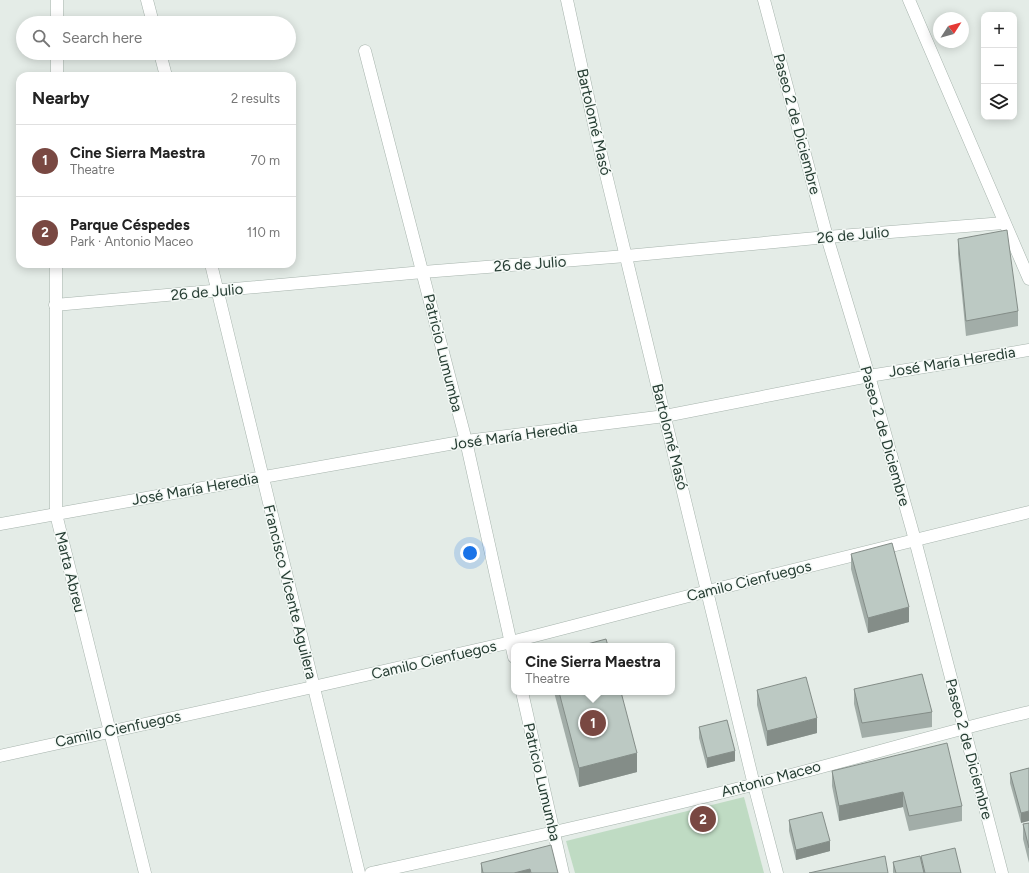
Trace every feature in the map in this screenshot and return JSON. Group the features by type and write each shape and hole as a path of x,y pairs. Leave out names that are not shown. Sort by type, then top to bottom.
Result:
{"street":[{"path":"57,0 57,16"},
{"path":"147,0 151,16"},
{"name":"Bartolomé Masó","path":"567,0 595,129 776,873"},
{"name":"Paseo 2 de Diciembre","path":"764,0 827,237 869,376 915,540 1002,873"},
{"path":"909,0 1029,279"},
{"name":"Patricio Lumumba","path":"365,51 466,441 511,642"},
{"path":"57,60 57,72"},
{"path":"162,60 165,72"},
{"name":"26 de Julio","path":"55,305 423,272 626,256 827,237 1004,223"},
{"name":"Marta Abreu","path":"56,268 56,514 145,873"},
{"name":"Francisco Vicente Aguilera","path":"212,268 359,873"},
{"name":"José María Heredia","path":"0,524 466,441 665,416 869,376 1029,350"},
{"name":"Camilo Cienfuegos","path":"0,756 511,642 708,591 1029,512"},
{"name":"Patricio Lumumba","path":"523,695 563,873"},
{"name":"Antonio Maceo","path":"371,873 554,833 754,785 964,727 1029,712"}],"green space":[{"path":"744,797 764,873 575,873 566,841"}],"building":[{"path":"1007,230 1018,311 966,321 958,239"},
{"path":"892,543 909,607 868,618 851,554"},
{"path":"606,639 607,643 591,643"},
{"path":"922,674 932,712 862,723 854,689"},
{"path":"806,677 817,718 767,731 757,690"},
{"path":"560,695 622,695 637,753 579,768"},
{"path":"727,720 735,751 707,758 699,727"},
{"path":"947,743 962,806 909,816 903,792 839,806 832,771"},
{"path":"1029,768 1029,811 1021,813 1010,773"},
{"path":"822,812 830,841 796,850 789,820"},
{"path":"1029,823 1029,848 1023,824"},
{"path":"551,845 558,873 531,873 530,869 514,873 483,873 481,863"},
{"path":"955,848 961,873 925,873 921,856"},
{"path":"885,856 888,873 809,873"},
{"path":"920,856 924,873 896,873 893,862"}],"place":[{"name":"Cine Sierra Maestra","path":"593,723"},
{"name":"Parque Céspedes","path":"703,819"}]}
